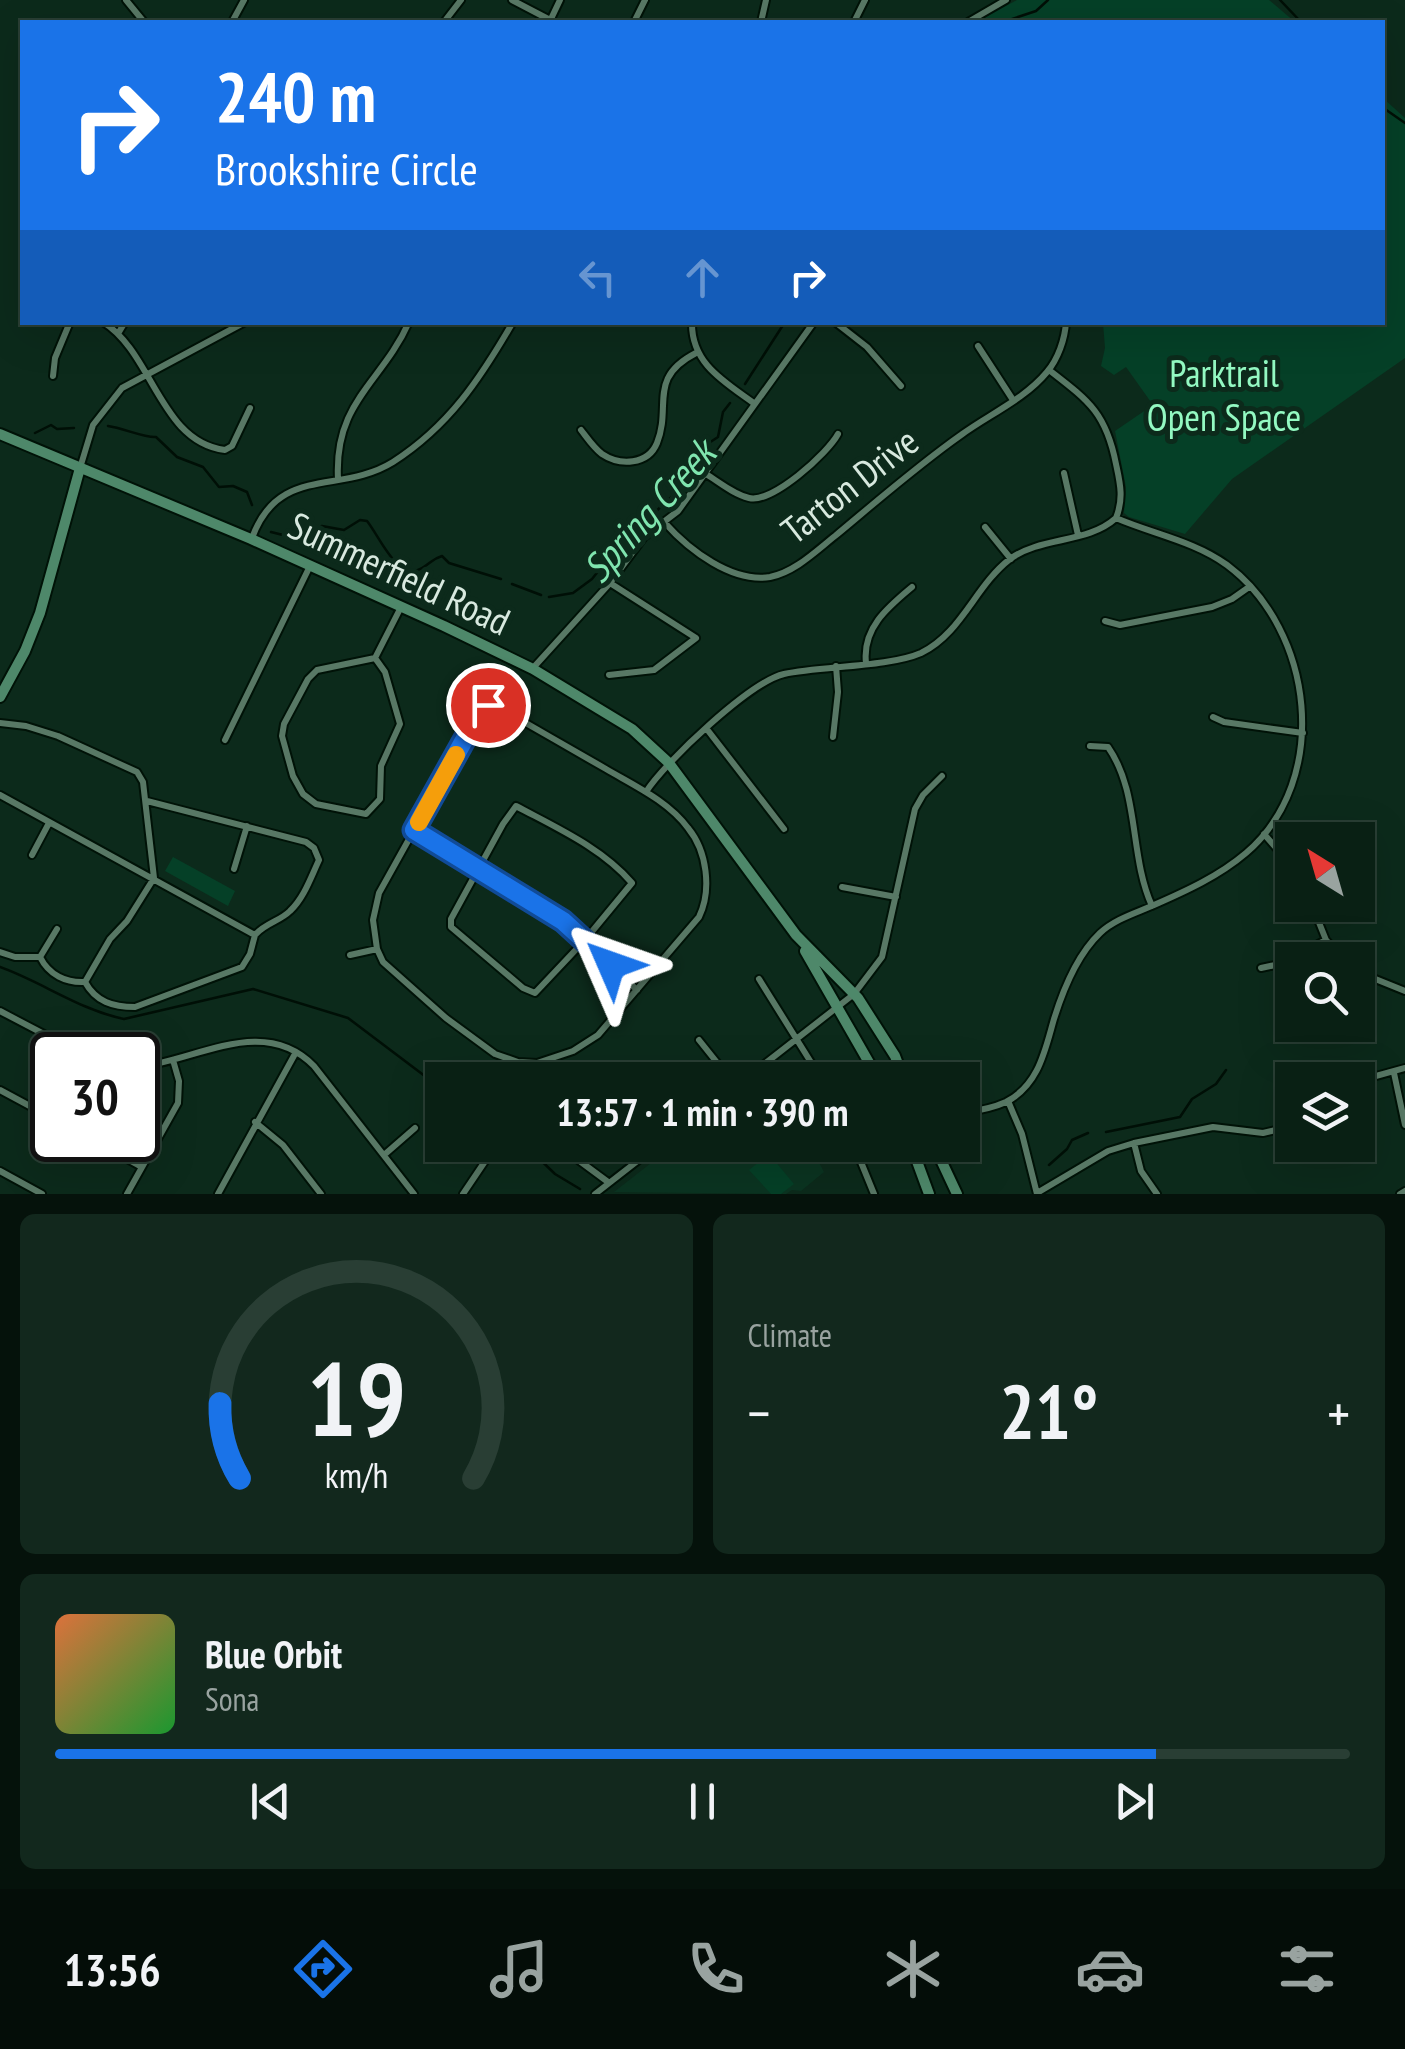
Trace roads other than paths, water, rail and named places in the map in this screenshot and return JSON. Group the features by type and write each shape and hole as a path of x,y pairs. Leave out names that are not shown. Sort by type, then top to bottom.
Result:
{"street":[{"path":"126,0 142,20"},
{"path":"446,20 461,0"},
{"path":"512,0 547,20"},
{"path":"971,20 1006,0"},
{"path":"53,376 55,358 69,325"},
{"path":"108,325 119,332 159,396 195,440 216,449 232,446 250,408"},
{"path":"119,332 123,325"},
{"path":"0,697 40,613 97,416 122,388 239,325"},
{"path":"338,478 346,417 407,325"},
{"path":"251,540 268,509 290,490 376,470 433,430 479,382 510,325"},
{"path":"692,325 696,353 706,366 755,404"},
{"path":"532,669 610,583 634,549 665,523 706,474 812,325"},
{"path":"839,325 867,346 902,386"},
{"path":"646,792 657,774 706,728 770,679 903,658 931,646 951,630 1011,559 1037,545 1097,530 1116,518 1122,492 1110,434 1090,402 1049,370 1065,325"},
{"path":"978,346 1013,400"},
{"path":"582,430 605,456 628,462 648,455 658,440 665,384 681,361 696,353"},
{"name":"Tarton Drive","path":"665,523 688,546 729,570 754,578 776,576 808,558 946,445 1013,400 1049,370"},
{"name":"Summerfield Road","path":"0,434 401,607 532,669 632,729 669,763 796,934 870,1062"},
{"path":"706,474 736,493 758,499 777,490 831,447 838,434"},
{"path":"1064,473 1078,535"},
{"path":"980,1108 1008,1101 1040,1068 1064,990 1099,934 1133,913 1216,874 1248,852 1264,834 1293,778 1304,708 1294,664 1272,616 1228,566 1196,547 1116,518"},
{"path":"985,528 1011,559"},
{"path":"225,740 309,568"},
{"path":"609,675 654,670 696,638 610,583"},
{"path":"866,662 866,642 877,620 912,586"},
{"path":"1105,621 1120,626 1212,607 1249,586"},
{"path":"375,658 401,607"},
{"path":"375,658 385,672 400,724 382,766 380,799 366,814 316,804 293,776 282,736 284,724 308,679 318,670 375,658"},
{"path":"834,736 836,666"},
{"path":"518,1062 494,1054 393,974 377,948 373,920 379,893 477,717 488,705 498,707 646,792 690,830 703,859 704,906 699,917 598,1035 543,1062"},
{"path":"1213,717 1303,733"},
{"path":"0,723 58,736 137,772 147,801 154,878 85,982"},
{"path":"706,728 784,829"},
{"path":"1090,746 1108,747 1122,768 1142,882 1152,906"},
{"path":"766,1062 854,994 882,957 915,809 942,776"},
{"path":"0,795 256,935"},
{"path":"85,982 92,994 116,1007 135,1007 242,967 256,935 292,909 319,860 306,842 147,801"},
{"path":"516,806 618,866 632,884 534,993 451,927 451,919 478,868 516,806"},
{"path":"32,855 49,823"},
{"path":"234,869 246,826"},
{"path":"414,830 563,921 637,990"},
{"path":"1264,834 1275,847"},
{"path":"842,887 896,898"},
{"path":"1261,968 1280,964 1326,940 1319,922"},
{"path":"0,952 28,959 40,957 57,930"},
{"name":"Summerfield Road","path":"796,934 854,994 876,1024 895,1062"},
{"path":"350,955 377,948"},
{"path":"40,957 46,969 70,983 85,982"},
{"path":"759,978 811,1062"},
{"path":"1375,979 1405,992"},
{"path":"0,1010 41,1032"},
{"path":"698,1040 716,1062"},
{"path":"160,1063 241,1042 271,1042 296,1052 314,1066 414,1194"},
{"path":"218,1194 296,1052"},
{"path":"127,1194 178,1103 179,1081 173,1060"},
{"path":"1375,1077 1405,1068"},
{"path":"1394,1074 1405,1125"},
{"path":"0,1090 30,1106"},
{"path":"1008,1101 1022,1134 1037,1194 1108,1151 1134,1144 1213,1127 1263,1133 1275,1130"},
{"path":"255,1122 283,1145 321,1194"},
{"path":"384,1155 415,1128"},
{"path":"1134,1144 1141,1171 1157,1194"},
{"path":"133,1162 142,1167"},
{"path":"463,1194 485,1162"},
{"path":"581,1162 608,1182"},
{"path":"594,1194 635,1162"},
{"path":"861,1162 874,1194"},
{"path":"917,1162 929,1194"},
{"path":"942,1162 957,1194"},
{"path":"0,1171 39,1193"}],"waterway":[{"name":"Spring Creek","path":"1009,20 1036,11 1048,0"},
{"name":"Spring Creek","path":"1280,0 1299,20"},
{"name":"Spring Creek","path":"1385,109 1405,123"},
{"name":"Spring Creek","path":"745,384 783,325"},
{"name":"Spring Creek","path":"549,597 573,593 592,579 620,544 676,493 686,470 686,458 718,437 723,412 730,403"},
{"name":"Spring Creek","path":"35,433 51,425 57,429 74,428"},
{"name":"Spring Creek","path":"108,426 156,437 177,457 203,467 219,487 233,486 247,492 252,505"},
{"name":"Spring Creek","path":"271,532 287,536 322,526 344,530 360,520 367,521 390,556 405,569 422,568 442,556 449,563 501,579"},
{"name":"Spring Creek","path":"512,584 541,595"},
{"path":"0,967 92,1009 124,1019 253,989 348,1018 425,1076"},
{"path":"1106,1132 1180,1117 1192,1099 1216,1084 1226,1070"},
{"path":"1049,1165 1072,1140 1088,1133"},
{"path":"543,1162 580,1189"}],"park label":[{"name":"Parktrail Open Space","path":"1224,396"}]}
